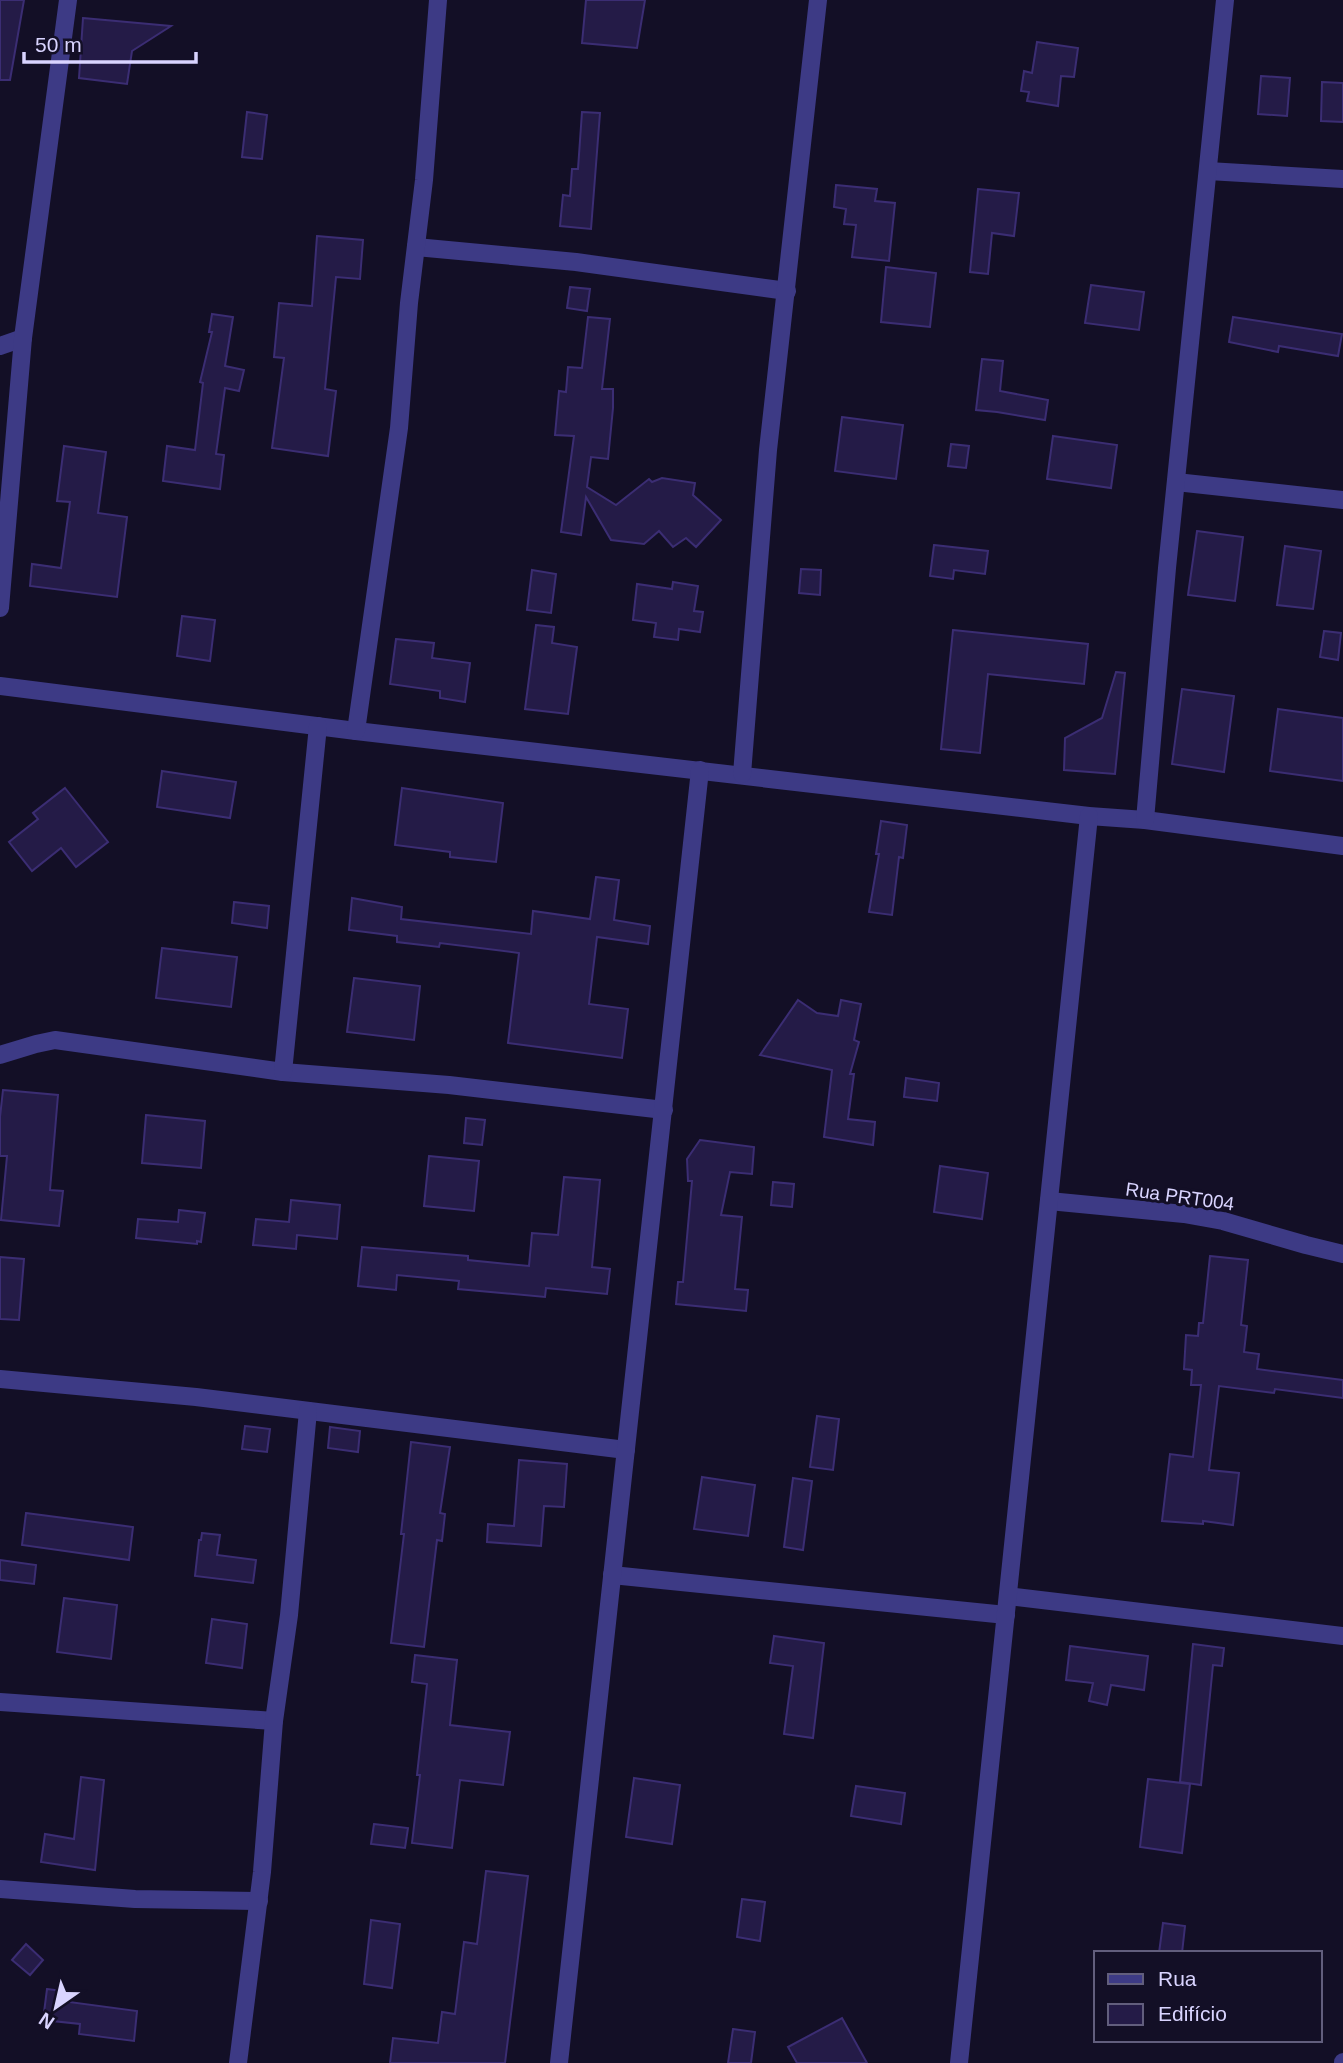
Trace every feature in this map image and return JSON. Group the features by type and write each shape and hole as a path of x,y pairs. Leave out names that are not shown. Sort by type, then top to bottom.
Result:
{"street":[{"path":"0,608 23,338 68,0"},
{"path":"356,731 398,428 408,303 424,180 438,0"},
{"path":"742,774 768,450 818,0"},
{"path":"1145,820 1225,0"},
{"path":"1208,171 1343,179"},
{"path":"416,247 576,262 787,291"},
{"path":"0,346 23,338"},
{"path":"0,407 17,416"},
{"path":"1176,482 1343,500"},
{"path":"0,686 356,731 1089,816 1145,820 1343,846"},
{"path":"283,1072 317,726"},
{"path":"559,2063 700,770"},
{"path":"958,2063 1089,816"},
{"path":"0,1055 55,1040 283,1072 449,1085 664,1110"},
{"name":"Rua PRT004","path":"1049,1201 1184,1214 1223,1221 1343,1254"},
{"path":"0,1379 196,1397 626,1450"},
{"path":"238,2063 259,1901 274,1721 289,1615 308,1411"},
{"path":"612,1575 1006,1615"},
{"path":"1008,1597 1343,1636"},
{"path":"0,1702 274,1721"},
{"path":"0,1889 135,1899 259,1901"}],"building":[{"path":"0,0 24,0 10,80 0,80"},
{"path":"586,0 645,0 637,48 582,43"},
{"path":"83,18 171,26 132,51 127,84 79,78"},
{"path":"1037,42 1078,48 1074,77 1061,76 1058,106 1027,101 1029,92 1021,91 1024,71 1032,73"},
{"path":"1261,76 1290,78 1287,116 1258,114"},
{"path":"1322,82 1343,83 1343,122 1321,121"},
{"path":"247,112 267,115 262,159 242,157"},
{"path":"582,112 600,113 591,229 560,226 563,195 570,196 572,169 578,169"},
{"path":"836,185 877,189 875,201 895,203 889,261 852,257 856,225 844,224 846,209 834,207"},
{"path":"978,189 1019,193 1014,236 992,233 988,274 970,272"},
{"path":"317,236 363,240 360,279 336,277 325,389 336,391 328,456 272,448 284,358 274,357 279,303 312,306"},
{"path":"886,267 936,273 930,327 881,322"},
{"path":"1091,285 1144,292 1139,330 1085,323"},
{"path":"570,287 590,289 587,311 567,308"},
{"path":"212,314 233,317 225,366 244,370 239,391 225,388 216,454 224,455 220,489 163,481 167,446 195,450 203,383 200,382 212,332 209,332"},
{"path":"588,317 610,319 602,389 613,389 613,408 608,459 591,457 587,487 616,505 649,479 652,482 662,478 695,483 693,495 721,520 696,547 686,538 673,547 659,531 644,544 611,540 586,497 581,535 561,532 574,436 555,435 559,391 566,392 568,367 582,368"},
{"path":"1233,317 1342,334 1338,356 1279,346 1278,352 1229,342"},
{"path":"982,359 1003,361 1000,391 1048,400 1045,420 976,410"},
{"path":"842,417 903,425 896,479 835,471"},
{"path":"1053,436 1117,445 1111,488 1047,479"},
{"path":"951,444 969,446 966,468 948,466"},
{"path":"64,446 106,452 98,513 127,517 117,597 30,586 32,564 61,568 70,502 57,501"},
{"path":"1197,531 1243,537 1235,601 1188,595"},
{"path":"934,545 988,551 985,574 954,570 953,579 930,576"},
{"path":"1285,546 1321,551 1313,609 1277,605"},
{"path":"801,569 821,570 820,595 799,593"},
{"path":"532,570 556,574 551,613 527,610"},
{"path":"673,582 698,586 694,611 703,612 700,632 679,629 678,640 654,637 656,623 633,620 637,584 672,589"},
{"path":"182,616 215,620 210,661 177,656"},
{"path":"536,625 554,627 552,643 577,647 568,714 525,709"},
{"path":"953,630 1088,644 1084,684 988,674 980,753 941,749"},
{"path":"1324,631 1341,633 1338,660 1320,657"},
{"path":"396,639 434,643 432,658 470,663 465,702 440,698 440,691 390,684"},
{"path":"1116,672 1125,673 1115,774 1064,770 1065,738 1102,718"},
{"path":"1182,689 1234,696 1224,772 1172,764"},
{"path":"1278,709 1343,718 1343,781 1270,771"},
{"path":"162,771 236,782 230,818 157,807"},
{"path":"65,788 108,842 76,867 61,848 32,871 9,842 38,819 33,813"},
{"path":"402,788 503,803 496,862 450,857 450,852 395,845"},
{"path":"881,821 907,825 903,858 899,857 892,915 869,912 879,854 876,854"},
{"path":"596,877 619,880 614,920 650,926 648,944 597,937 589,1004 628,1009 622,1058 508,1043 519,953 440,943 439,947 397,942 397,936 349,930 352,898 402,907 401,919 531,934 533,911 590,919"},
{"path":"234,902 269,906 267,928 232,923"},
{"path":"162,948 237,957 231,1007 156,998"},
{"path":"354,978 420,986 414,1040 347,1032"},
{"path":"798,1000 817,1013 838,1016 841,1000 861,1004 854,1040 859,1042 850,1074 854,1074 848,1119 875,1122 873,1145 824,1137 832,1070 760,1055"},
{"path":"906,1078 939,1083 937,1101 904,1097"},
{"path":"3,1090 58,1095 50,1190 63,1191 59,1226 1,1220 7,1156 0,1156"},
{"path":"146,1115 205,1121 201,1168 142,1163"},
{"path":"466,1118 485,1120 482,1145 464,1143"},
{"path":"700,1140 754,1147 752,1174 730,1172 721,1215 742,1217 735,1289 748,1290 746,1311 676,1304 678,1282 683,1282 692,1181 688,1181 687,1159"},
{"path":"429,1156 479,1161 474,1211 424,1206"},
{"path":"940,1166 988,1173 982,1219 934,1212"},
{"path":"564,1177 600,1180 592,1267 610,1269 607,1294 546,1288 545,1297 458,1289 459,1281 397,1275 396,1290 358,1286 362,1247 468,1256 468,1260 529,1266 532,1233 558,1235"},
{"path":"773,1182 794,1184 792,1207 771,1205"},
{"path":"291,1200 340,1205 337,1239 297,1235 296,1249 253,1245 256,1219 289,1222"},
{"path":"179,1210 205,1213 201,1242 197,1241 197,1244 136,1238 138,1219 178,1222"},
{"path":"1210,1256 1248,1260 1241,1325 1247,1326 1244,1352 1259,1354 1257,1369 1343,1380 1343,1398 1275,1389 1274,1393 1219,1386 1209,1470 1239,1473 1233,1525 1203,1521 1203,1524 1162,1521 1170,1454 1193,1457 1201,1385 1191,1385 1192,1370 1184,1369 1186,1335 1198,1336 1199,1323 1203,1323"},
{"path":"0,1257 24,1259 19,1320 0,1319"},
{"path":"817,1416 839,1419 833,1470 810,1467"},
{"path":"245,1426 270,1429 267,1452 242,1449"},
{"path":"330,1427 360,1431 358,1452 328,1448"},
{"path":"411,1442 450,1447 440,1513 445,1514 442,1541 437,1540 424,1647 391,1643 404,1534 401,1534"},
{"path":"519,1460 567,1464 564,1507 544,1506 541,1546 487,1542 488,1524 514,1526"},
{"path":"702,1477 755,1485 748,1536 694,1529"},
{"path":"793,1478 812,1481 803,1550 784,1547"},
{"path":"26,1513 133,1527 129,1560 22,1545"},
{"path":"202,1533 220,1535 217,1555 256,1560 253,1583 195,1576"},
{"path":"0,1560 36,1565 34,1584 0,1580"},
{"path":"64,1598 117,1605 111,1659 57,1652"},
{"path":"212,1619 247,1624 242,1668 206,1663"},
{"path":"774,1636 824,1643 813,1738 784,1734 793,1666 770,1663"},
{"path":"1193,1644 1224,1648 1222,1666 1213,1665 1201,1785 1180,1782"},
{"path":"1070,1646 1148,1656 1144,1690 1111,1685 1107,1705 1089,1701 1093,1683 1066,1680"},
{"path":"415,1655 457,1660 450,1725 510,1732 503,1785 460,1780 452,1848 412,1843 427,1684 412,1682"},
{"path":"81,1777 104,1780 95,1870 41,1862 45,1834 74,1839"},
{"path":"634,1778 680,1785 672,1844 626,1837"},
{"path":"1148,1779 1190,1784 1182,1853 1140,1847"},
{"path":"856,1786 905,1793 901,1824 851,1816"},
{"path":"374,1824 408,1828 405,1848 371,1844"},
{"path":"486,1871 528,1876 505,2063 390,2063 393,2038 438,2043 442,2012 455,2014 464,1942 477,1944"},
{"path":"742,1899 765,1902 760,1941 737,1937"},
{"path":"371,1920 400,1924 392,1988 364,1984"},
{"path":"1163,1923 1185,1926 1182,1951 1159,1951"},
{"path":"26,1944 43,1960 30,1975 12,1960"},
{"path":"47,1989 71,1992 69,2002 137,2011 134,2041 79,2034 80,2024 43,2020"},
{"path":"842,2018 867,2063 797,2063 788,2047"},
{"path":"733,2029 755,2032 751,2063 728,2063"}]}
